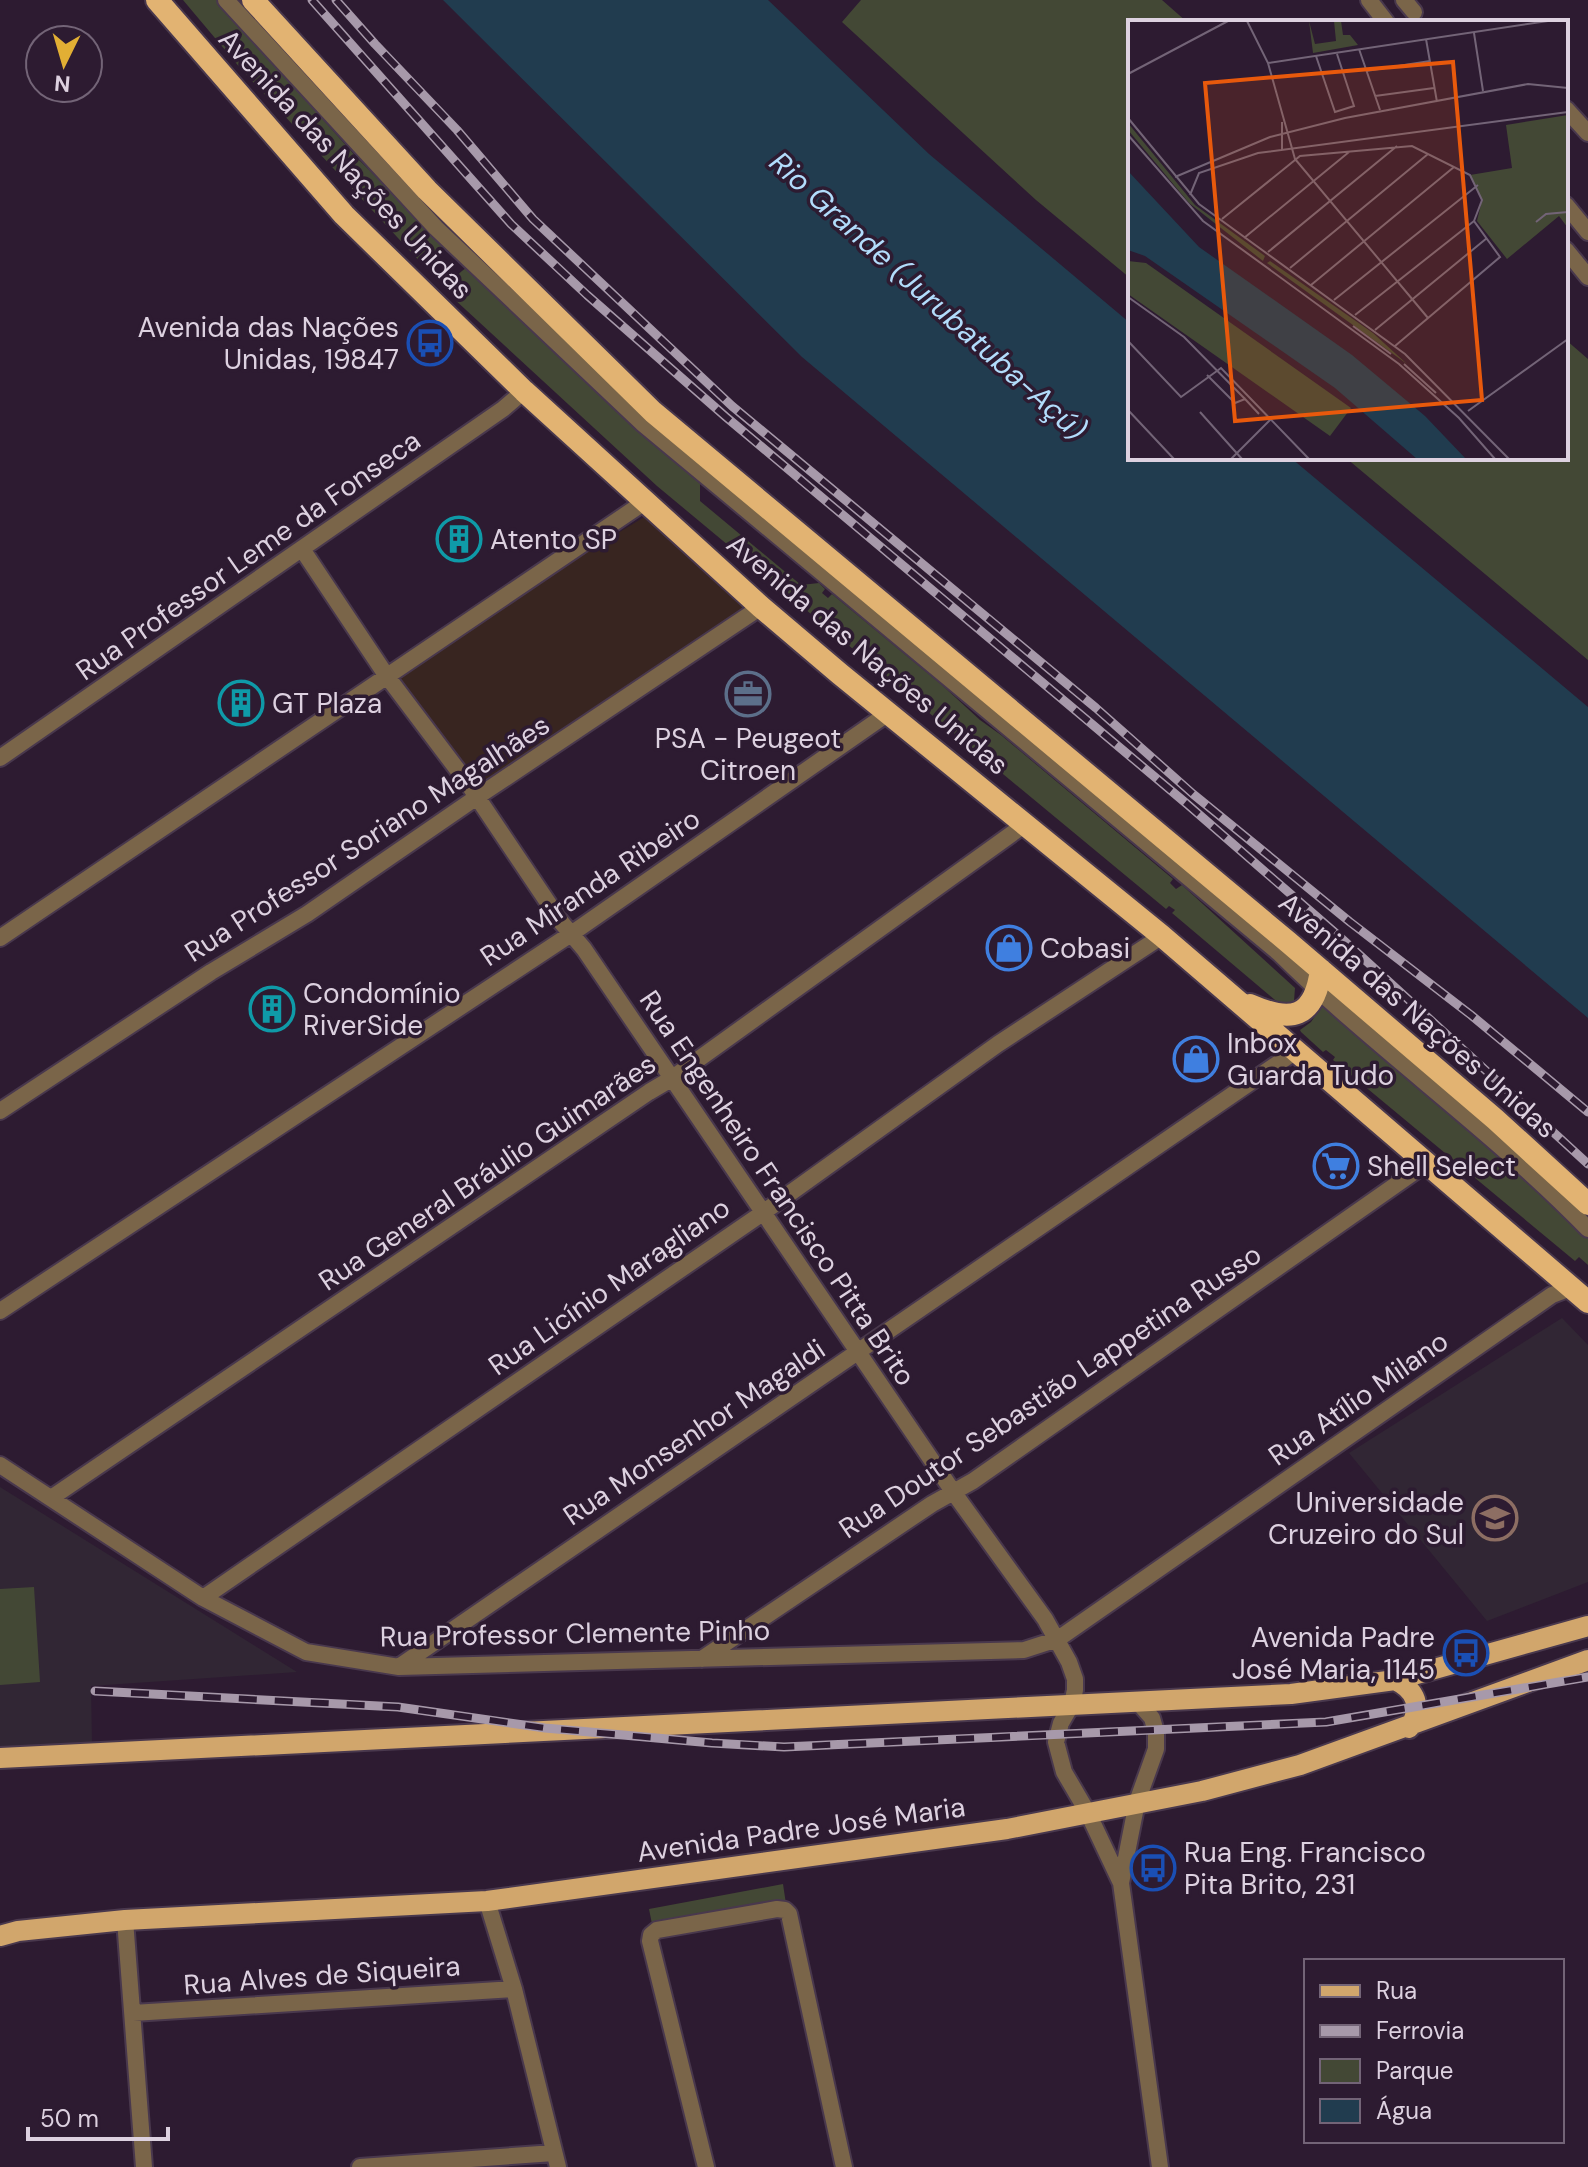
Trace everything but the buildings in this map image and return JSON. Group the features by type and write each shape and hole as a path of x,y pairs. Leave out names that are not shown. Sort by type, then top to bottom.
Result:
{"highway":[{"name":"Avenida das Nações Unidas","path":"157,0 344,215 524,391 761,607 887,714 1162,936 1580,1294"},
{"name":"Avenida das Nações Unidas","path":"253,0 427,190 653,412 1320,981 1495,1119 1588,1204"},
{"path":"1237,999 1273,1015 1293,1015 1309,1005 1320,981"}],"main road":[{"path":"0,1758 1291,1694 1395,1680 1588,1626"},
{"name":"Avenida Padre José Maria","path":"0,1936 18,1931 125,1920 487,1901 1007,1829 1202,1791 1300,1765 1409,1728 1588,1660"},
{"path":"1395,1680 1412,1691 1417,1700 1417,1710 1409,1728"}],"street":[{"path":"226,0 436,228 642,423 1279,953 1320,981 1588,1229"},
{"path":"1369,0 1384,20"},
{"path":"1568,111 1588,133"},
{"path":"1568,207 1588,232"},
{"path":"1568,252 1588,277"},
{"name":"Rua Professor Leme da Fonseca","path":"0,758 503,409 524,391"},
{"path":"0,938 646,501"},
{"name":"Rua Engenheiro Francisco Pitta Brito","path":"302,549 386,675 477,797 954,1493 1058,1639 1075,1679 1072,1704 1061,1723 1056,1742 1064,1772 1088,1813 1121,1883 1160,2167"},
{"name":"Rua Professor Soriano Magalhães","path":"0,1111 211,972 307,914 761,607"},
{"name":"Rua Miranda Ribeiro","path":"0,1311 571,934 887,714"},
{"name":"Rua General Bráulio Guimarães","path":"51,1498 671,1079 1024,825"},
{"name":"Rua Licínio Maragliano","path":"203,1598 764,1212 998,1044 1162,936"},
{"name":"Rua Monsenhor Magaldi","path":"399,1667 1296,1051"},
{"name":"Rua Doutor Sebastião Lappetina Russo","path":"701,1660 932,1504 954,1493 1427,1163"},
{"name":"Rua Atílio Milano","path":"1058,1639 1552,1295 1580,1294"},
{"name":"Rua Professor Clemente Pinho","path":"0,1465 203,1598 306,1652 399,1667 1024,1650 1058,1639"},
{"name":"Rua Engenheiro Francisco Pitta Brito","path":"1121,1883 1137,1802 1156,1749 1152,1718 1137,1701"},
{"path":"360,2167 556,2160 514,1989 487,1901"},
{"path":"706,2167 651,1935 657,1930 777,1909 789,1914 844,2167"},
{"path":"125,1920 144,2167"},
{"name":"Rua Alves de Siqueira","path":"133,2013 514,1989"}],"shaded area":[{"path":"654,511 761,607 477,797 386,675"},
{"name":"Universidade Cruzeiro do Sul","path":"1562,1318 1588,1345 1588,1582 1487,1621 1349,1453"},
{"path":"0,1487 297,1672 91,1686 92,1742 0,1749"}],"green space":[{"path":"183,0 217,0 359,160 448,247 436,253 424,266 241,69"},
{"path":"861,0 1162,0 1185,20 1128,20 1128,276 1036,200 842,22"},
{"path":"468,267 700,482 700,501 801,585 819,583 825,589 822,593 828,598 832,594 1173,879 1170,883 1176,889 1182,885 1295,988 1294,1001 1284,1005 1275,1000 1172,913 1175,910 1169,906 1166,909 910,697 912,694 904,687 901,689 657,486 453,298 450,289 459,274"},
{"path":"1568,342 1588,359 1588,660 1348,460 1568,460"},
{"path":"1321,1007 1326,1007 1429,1090 1588,1233 1588,1265 1579,1257 1575,1261 1333,1060 1335,1057 1326,1050 1323,1052 1301,1032"},
{"path":"34,1587 40,1682 0,1685 0,1589"},
{"path":"783,1884 786,1904 653,1929 649,1909"}],"water":[{"name":"Rio Grande (Jurubatuba-Açú)","path":"443,0 768,0 929,154 1128,321 1128,460 1293,460 1588,707 1588,1018 802,357"}],"railway":[{"path":"312,0 511,224 587,295 726,417 1187,804 1340,937 1588,1164"},
{"path":"336,0 457,130 533,219 732,406 1096,708 1193,794 1588,1112"},
{"path":"95,1691 398,1707 545,1728 784,1747 1326,1722 1588,1677"}],"place":[{"name":"Avenida das Nações Unidas, 19847","path":"430,343"},
{"name":"Atento SP","path":"459,539"},
{"name":"PSA - Peugeot Citroen","path":"748,694"},
{"name":"GT Plaza","path":"241,703"},
{"name":"Cobasi","path":"1009,948"},
{"name":"Condomínio RiverSide","path":"272,1009"},
{"name":"Inbox Guarda Tudo","path":"1196,1059"},
{"name":"Shell Select","path":"1336,1166"},
{"name":"Universidade Cruzeiro do Sul","path":"1495,1518"},
{"name":"Avenida Padre José Maria, 1145","path":"1466,1653"},
{"name":"Rua Eng. Francisco Pita Brito, 231","path":"1153,1868"}]}
